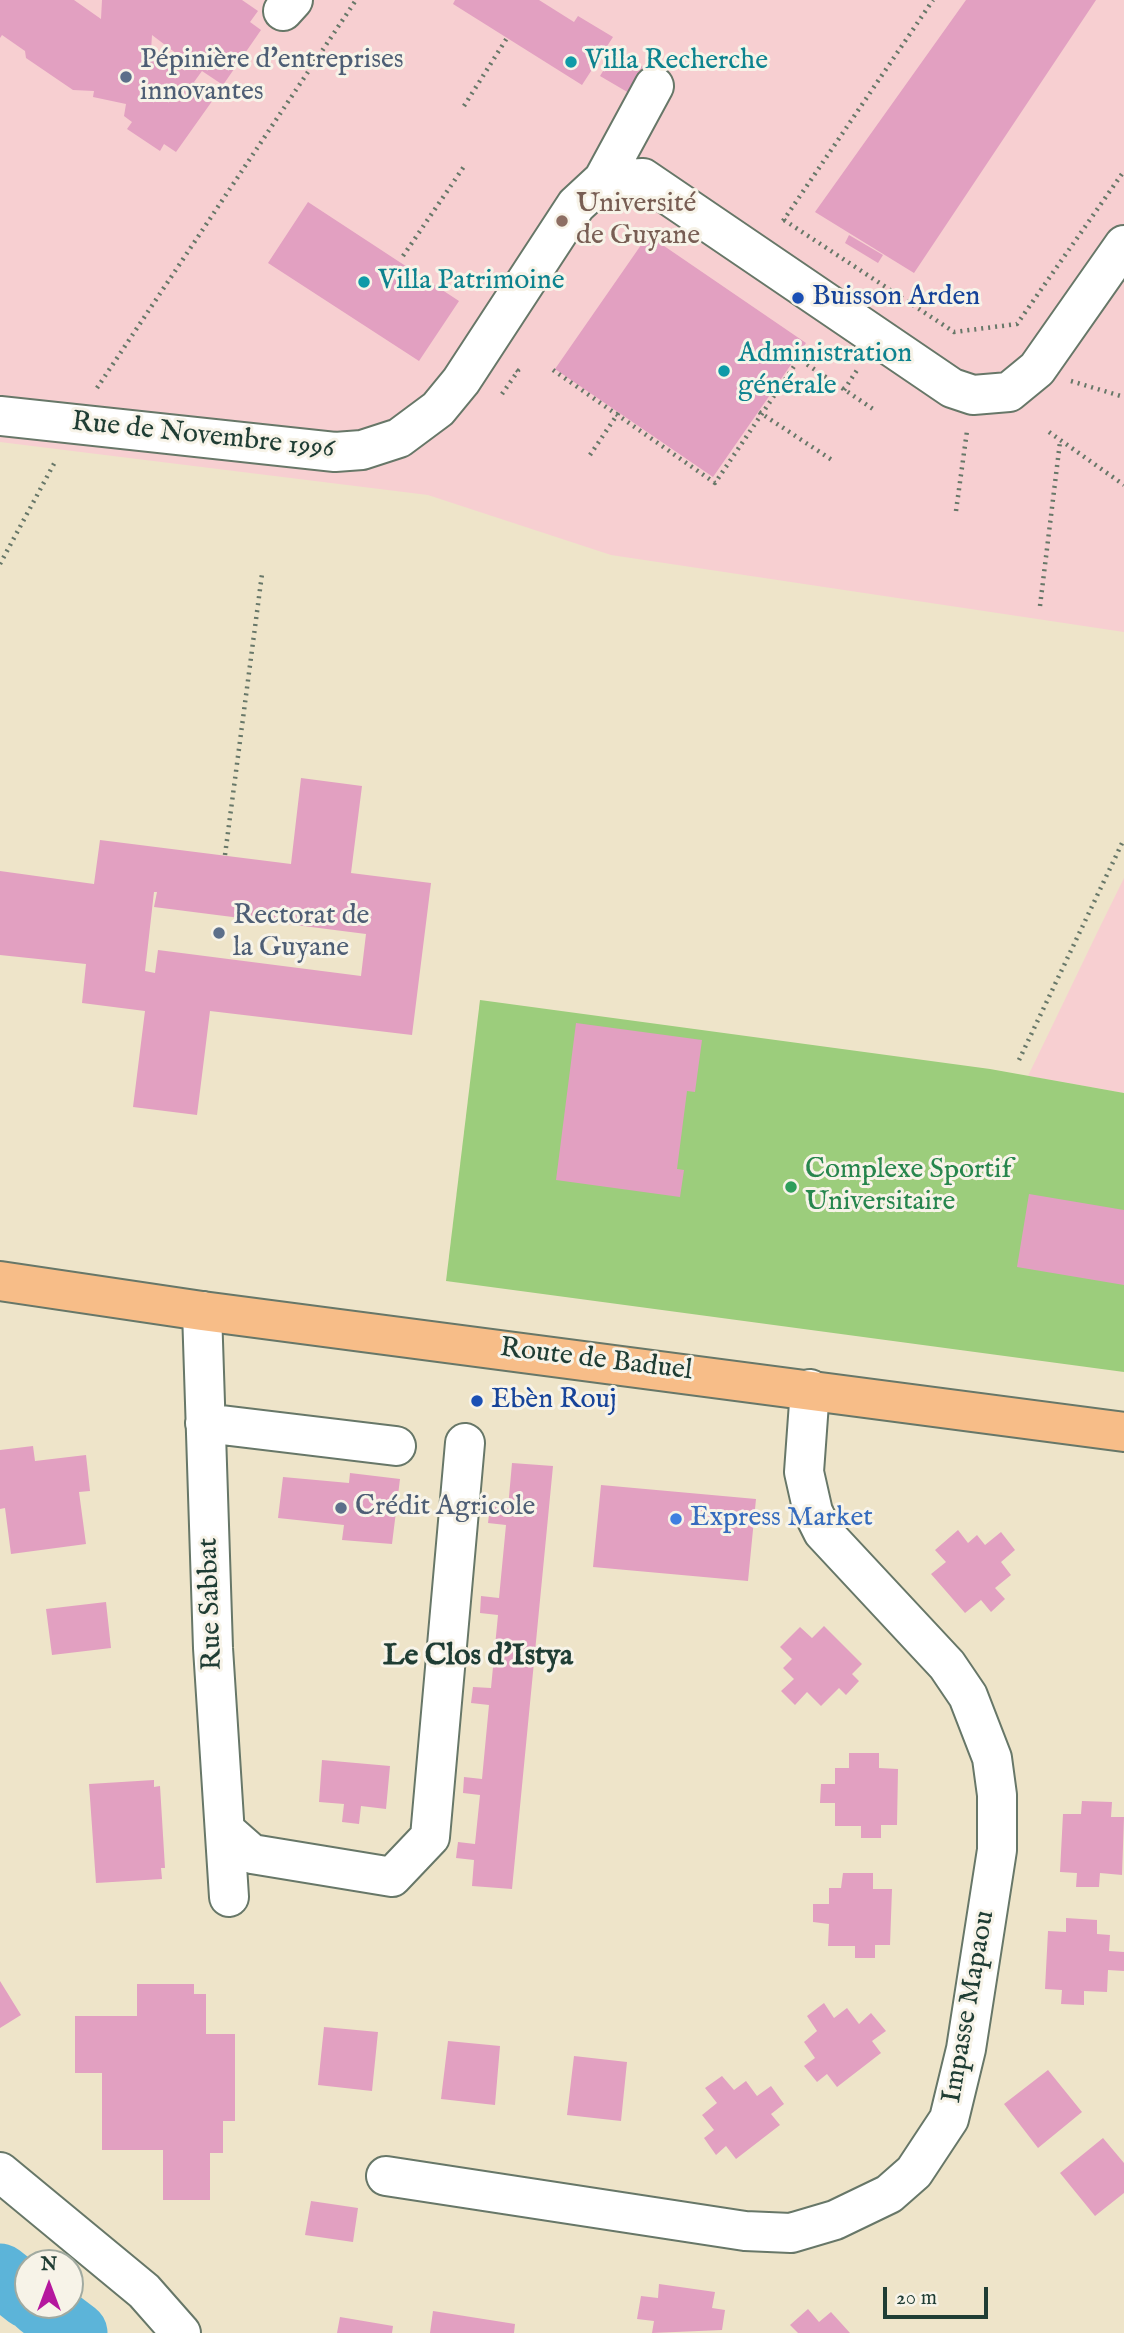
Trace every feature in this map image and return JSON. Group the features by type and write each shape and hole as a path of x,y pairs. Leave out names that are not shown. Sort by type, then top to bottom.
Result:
{"main road":[{"name":"Route de Baduel","path":"0,1267 68,1289"},
{"name":"Route de Baduel","path":"0,1281 202,1311 1124,1432"}],"street":[{"name":"Rue de Novembre 1996","path":"0,416 335,452 362,450 399,438 419,426 461,381 576,205 603,180 654,86"},
{"path":"603,180 642,178 952,388 991,394 1037,369 1124,245"},
{"name":"Rue Sabbat","path":"202,1311 214,1662 227,1832 229,1897"},
{"name":"Impasse Mapaou","path":"386,2176 745,2231 791,2233 835,2220 889,2194 915,2172 949,2119 966,2049 997,1850 997,1795 992,1758 968,1696 947,1665 823,1532 813,1512 804,1472 810,1389"},
{"path":"205,1423 396,1446"},
{"path":"227,1832 251,1854 392,1878 430,1837 465,1443"},
{"path":"0,2172 144,2291 181,2333"}],"path":[{"path":"97,389 356,0"},
{"path":"760,257 933,0"},
{"path":"464,106 507,38"},
{"path":"403,256 465,164"},
{"path":"784,220 954,332 1017,324 1124,171"},
{"path":"553,370 715,483 799,359 873,409"},
{"path":"1098,390 1124,397"},
{"path":"956,510 991,394"},
{"path":"760,413 835,462"},
{"path":"590,455 618,414"},
{"path":"1049,432 1124,485"},
{"path":"1040,606 1060,442"},
{"path":"0,564 58,457"},
{"path":"225,855 262,574"},
{"path":"1019,1060 1124,839"}],"shaded area":[{"name":"Université de Guyane","path":"0,0 1124,0 1124,632 611,555 428,495 0,442"},
{"path":"1124,878 1124,1093 1028,1076 1096,935"}],"green space":[{"name":"Complexe Sportif Universitaire","path":"480,1000 990,1069 1124,1093 1124,1372 446,1281"}],"building":[{"name":"Pépinière d'entreprises innovantes","path":"0,0 74,0 101,19 102,0 242,0 258,11 250,22 261,30 223,85 202,71 194,82 215,97 176,152 164,144 160,151 127,129 132,122 124,116 126,104 93,97 94,91 73,90 26,58 25,51 2,35 0,38","holes":["152,35 185,60 177,70 151,51"]},
{"name":"Villa Recherche","path":"455,0 539,0 574,22 578,16 613,37 582,85 453,4"},
{"path":"966,0 1096,0 914,273 815,212"},
{"path":"616,50 645,68 629,93 600,76"},
{"name":"Villa Patrimoine","path":"308,202 459,301 419,361 268,263"},
{"name":"Administration générale","path":"648,235 806,343 713,477 555,369"},
{"path":"849,235 883,255 878,263 845,243"},
{"path":"301,778 362,786 351,873 431,883 412,1035 210,1011 197,1115 133,1107 145,1011 82,1003 86,964 0,955 0,871 94,884 100,840 291,864","holes":["154,892 157,892 154,907 366,934 361,976 158,950 155,973 145,971"]},
{"path":"576,1023 702,1040 695,1092 687,1091 677,1169 684,1170 680,1197 556,1180"},
{"path":"1029,1194 1124,1210 1124,1285 1017,1267"},
{"path":"33,1446 35,1461 86,1455 90,1491 79,1492 86,1544 11,1554 5,1508 0,1509 0,1450"},
{"path":"512,1463 553,1466 512,1889 472,1886 474,1860 456,1858 458,1842 475,1844 480,1795 463,1793 464,1777 482,1779 489,1705 471,1703 473,1687 491,1688 498,1615 480,1613 481,1596 499,1598 506,1525 488,1523 490,1506 508,1508"},
{"path":"350,1473 400,1479 392,1544 342,1540 344,1525 278,1518 283,1477 349,1483"},
{"path":"601,1485 756,1499 748,1581 593,1567"},
{"path":"958,1530 968,1543 977,1535 985,1545 1001,1532 1015,1550 1001,1562 1011,1575 995,1588 1005,1599 991,1612 981,1600 965,1613 931,1574 946,1562 935,1550"},
{"path":"106,1602 111,1648 52,1655 46,1609"},
{"path":"824,1626 862,1664 852,1674 859,1681 846,1695 839,1688 821,1706 807,1692 795,1705 781,1691 794,1679 783,1668 792,1659 780,1647 800,1627 812,1638"},
{"path":"849,1753 879,1753 879,1768 898,1769 897,1825 881,1825 881,1838 861,1838 861,1826 835,1826 835,1803 820,1803 821,1784 835,1784 835,1768 849,1768"},
{"path":"322,1760 390,1766 386,1809 361,1806 359,1824 342,1822 344,1804 319,1802"},
{"path":"154,1780 154,1787 160,1786 165,1868 161,1868 162,1879 96,1883 89,1784"},
{"path":"1082,1801 1112,1802 1111,1817 1124,1817 1122,1875 1100,1873 1099,1887 1076,1887 1077,1873 1060,1872 1063,1814 1081,1814"},
{"path":"843,1873 873,1873 873,1889 892,1889 890,1945 875,1945 875,1958 855,1958 855,1946 828,1946 829,1924 813,1922 813,1904 829,1904 829,1888 841,1888"},
{"path":"1066,1918 1097,1920 1097,1934 1110,1935 1109,1951 1124,1952 1124,1971 1108,1970 1107,1992 1084,1991 1084,2005 1061,2004 1062,1990 1045,1989 1048,1931 1066,1932"},
{"path":"0,1981 21,2015 0,2028"},
{"path":"137,1984 194,1984 194,1994 206,1994 206,2034 235,2034 235,2121 223,2121 223,2153 210,2153 210,2200 163,2200 163,2150 102,2150 102,2073 75,2073 75,2016 137,2016"},
{"path":"824,2003 834,2018 847,2008 859,2024 871,2013 886,2031 872,2041 881,2053 837,2087 827,2074 817,2082 804,2066 815,2058 804,2042 817,2031 807,2016"},
{"path":"324,2027 378,2032 372,2091 318,2085"},
{"path":"448,2041 500,2046 495,2105 441,2099"},
{"path":"574,2056 627,2062 621,2121 567,2115"},
{"path":"1048,2070 1082,2112 1038,2148 1004,2104"},
{"path":"722,2076 734,2090 746,2081 757,2096 771,2086 784,2104 771,2114 780,2125 736,2159 726,2146 716,2155 704,2138 714,2130 702,2115 717,2103 705,2088"},
{"path":"1103,2138 1124,2163 1124,2193 1095,2216 1060,2173"},
{"path":"311,2201 358,2208 353,2242 305,2235"},
{"path":"659,2284 715,2292 712,2308 725,2310 722,2330 652,2333 654,2321 637,2319 641,2296 658,2298"},
{"path":"808,2309 819,2322 831,2312 850,2333 798,2333 790,2325"},
{"path":"433,2311 515,2324 514,2333 430,2333"},
{"path":"340,2317 393,2326 392,2333 337,2333"}],"waterway":[{"path":"0,2275 14,2286"},
{"path":"58,2319 76,2333"}],"place":[{"name":"Villa Recherche","path":"571,62"},
{"name":"Pépinière d'entreprises innovantes","path":"126,77"},
{"name":"Université de Guyane","path":"562,221"},
{"name":"Villa Patrimoine","path":"364,282"},
{"name":"Buisson Arden","path":"798,298"},
{"name":"Administration générale","path":"724,371"},
{"name":"Rectorat de la Guyane","path":"219,933"},
{"name":"Complexe Sportif Universitaire","path":"791,1187"},
{"name":"Ebèn Rouj","path":"477,1401"},
{"name":"Crédit Agricole","path":"341,1508"},
{"name":"Express Market","path":"676,1519"}],"district":[{"name":"Le Clos d'Istya","path":"478,1658"}]}
